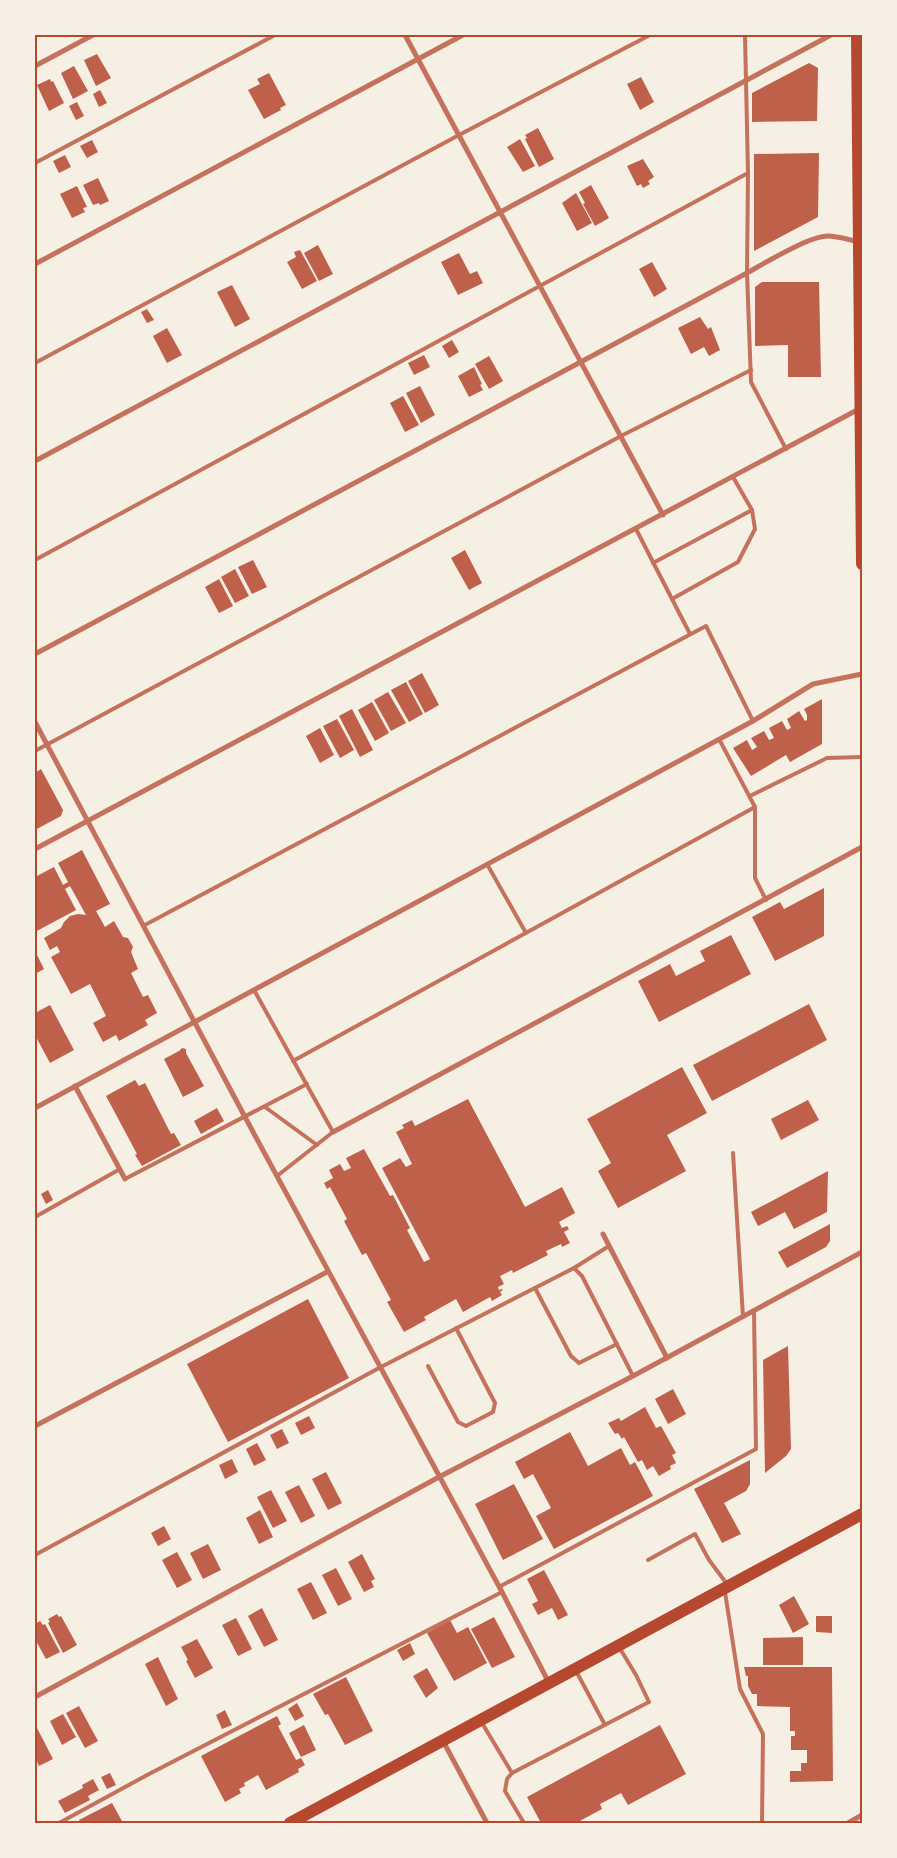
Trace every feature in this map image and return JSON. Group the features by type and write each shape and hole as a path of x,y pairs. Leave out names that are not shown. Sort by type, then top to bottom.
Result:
{"main road":[{"path":"857,35 861,242 860,409 862,564"},
{"path":"290,1823 862,1514"}],"street":[{"path":"35,66 93,35"},
{"path":"405,35 663,515"},
{"path":"35,264 463,35"},
{"path":"35,460 831,35"},
{"path":"35,654 807,242 829,236 861,242"},
{"path":"35,849 860,409"},
{"path":"35,1108 753,721 812,684 862,674"},
{"path":"35,722 327,1272 502,1592 549,1683"},
{"path":"334,1132 862,848"},
{"path":"75,1086 125,1180"},
{"path":"603,1234 667,1358"},
{"path":"35,1697 439,1477 667,1358 862,1252"},
{"path":"35,1426 327,1272"},
{"path":"442,1741 487,1823"},
{"path":"848,1823 862,1815"}],"lane":[{"path":"35,163 275,35"},
{"path":"35,363 459,135 650,35"},
{"path":"745,35 748,173 747,273 751,382 786,449"},
{"path":"35,560 748,173"},
{"path":"35,751 621,436 751,370"},
{"path":"672,599 738,562 755,529 752,510 734,477"},
{"path":"653,563 752,510"},
{"path":"636,530 690,634"},
{"path":"143,926 706,626 753,721"},
{"path":"719,739 756,807 755,878 766,900"},
{"path":"750,796 827,758 862,757"},
{"path":"293,1061 756,807"},
{"path":"487,864 526,933"},
{"path":"254,990 334,1132 276,1176"},
{"path":"125,1180 306,1084"},
{"path":"265,1107 317,1146"},
{"path":"733,1154 743,1317"},
{"path":"35,1217 120,1169"},
{"path":"35,1555 379,1368 574,1268 609,1246"},
{"path":"574,1268 582,1276 633,1376"},
{"path":"535,1288 572,1356 579,1363 617,1344"},
{"path":"499,1587 756,1449 754,1311"},
{"path":"428,1366 458,1422 466,1426 493,1412 495,1403 456,1328"},
{"path":"648,1560 695,1534 726,1587 740,1688 763,1734 762,1823"},
{"path":"59,1823 502,1592"},
{"path":"524,1823 505,1792 507,1779 512,1773 649,1702 618,1645"},
{"path":"575,1669 605,1725"},
{"path":"481,1721 512,1773"}],"building":[{"path":"97,54 111,78 96,86 84,60"},
{"path":"809,63 818,68 817,121 752,122 752,93"},
{"path":"74,66 88,91 73,99 61,73"},
{"path":"269,73 286,105 280,108 281,110 264,119 248,90 260,84 257,79"},
{"path":"641,77 654,102 640,110 627,84"},
{"path":"50,79 51,82 53,81 64,103 49,111 37,85"},
{"path":"100,90 107,103 99,107 93,94"},
{"path":"77,102 84,116 76,120 69,106"},
{"path":"538,128 554,159 539,167 525,139 527,138 525,135"},
{"path":"520,139 535,166 523,172 507,147"},
{"path":"92,140 98,152 87,158 80,146"},
{"path":"819,153 818,217 754,251 754,154"},
{"path":"65,155 71,167 59,173 53,161"},
{"path":"643,159 654,177 648,181 650,184 643,188 641,184 637,186 627,166"},
{"path":"98,178 109,201 100,205 99,203 93,205 83,185"},
{"path":"591,185 609,218 595,226 579,192"},
{"path":"77,186 87,207 83,208 85,212 72,218 60,194"},
{"path":"576,193 592,223 577,231 562,203"},
{"path":"318,245 333,274 319,281 304,253"},
{"path":"300,250 317,281 302,289 287,262 296,257 294,252"},
{"path":"459,253 470,274 477,271 483,283 458,295 441,262"},
{"path":"652,262 667,289 654,297 639,269"},
{"path":"762,282 819,282 821,377 788,377 788,345 755,346 755,287"},
{"path":"232,285 250,319 235,327 217,292"},
{"path":"147,309 154,320 147,323 141,312"},
{"path":"700,317 708,329 711,327 720,350 709,356 704,347 691,354 678,328"},
{"path":"167,328 182,355 167,363 153,336"},
{"path":"452,340 459,352 449,358 442,346"},
{"path":"424,355 430,367 414,375 408,363"},
{"path":"489,356 503,381 489,389 475,364"},
{"path":"474,367 483,390 469,397 458,376"},
{"path":"420,386 435,415 421,423 406,393"},
{"path":"403,396 419,425 405,432 390,403"},
{"path":"465,550 482,583 469,590 451,558"},
{"path":"253,560 267,587 252,594 238,567"},
{"path":"235,569 249,596 235,603 221,577"},
{"path":"219,579 233,606 219,613 205,587"},
{"path":"422,673 439,705 425,713 408,681"},
{"path":"406,682 423,714 409,722 391,690"},
{"path":"388,692 406,723 391,731 374,700"},
{"path":"822,699 822,744 790,762 786,755 751,776 733,748 747,740 752,750 757,747 751,738 764,731 769,740 774,738 769,728 782,721 787,730 791,728 787,719 799,711 805,721 807,720 804,709"},
{"path":"372,702 389,733 375,741 358,710"},
{"path":"352,709 373,750 360,757 339,716"},
{"path":"337,719 354,750 340,758 323,726"},
{"path":"320,728 334,755 320,763 306,736"},
{"path":"41,769 63,810 61,816 35,830 35,773"},
{"path":"82,850 110,904 96,911 105,927 114,921 123,937 128,938 133,947 131,952 138,969 131,973 143,997 148,995 157,1013 145,1020 148,1025 119,1041 116,1035 103,1042 93,1023 106,1016 90,984 71,994 51,957 60,952 57,946 50,950 44,938 61,928 70,916 86,915 70,886 65,889 76,910 35,932 35,877 54,867 63,885 68,882 58,863"},
{"path":"824,888 824,936 775,961 752,917 780,902 784,909"},
{"path":"731,935 751,974 659,1022 638,981 670,964 676,976 705,961 700,951"},
{"path":"37,955 44,969 35,974 35,956"},
{"path":"809,1004 827,1040 712,1101 693,1065"},
{"path":"50,1005 74,1050 50,1063 35,1035 35,1013"},
{"path":"182,1048 186,1049 186,1053 204,1086 183,1097 164,1059"},
{"path":"682,1067 707,1113 667,1135 686,1171 618,1208 598,1171 611,1163 587,1119"},
{"path":"135,1080 139,1086 145,1083 171,1134 174,1133 181,1145 142,1166 106,1096"},
{"path":"468,1099 525,1207 562,1187 575,1213 559,1222 562,1228 567,1226 569,1229 564,1232 570,1243 562,1247 561,1244 546,1251 548,1255 513,1273 512,1270 500,1276 504,1284 498,1287 499,1290 503,1290 500,1292 502,1295 492,1301 490,1297 463,1312 456,1299 424,1317 426,1320 404,1332 387,1302 391,1300 366,1253 362,1255 344,1221 347,1219 330,1187 327,1189 324,1183 333,1178 329,1170 340,1164 344,1171 351,1168 346,1158 364,1149 390,1196 393,1195 410,1228 407,1230 424,1262 430,1259 382,1168 400,1158 406,1167 412,1164 396,1132 404,1128 402,1125 412,1120 415,1126"},
{"path":"808,1100 819,1120 781,1140 771,1119"},
{"path":"217,1108 224,1121 201,1134 194,1121"},
{"path":"828,1171 827,1212 794,1229 785,1212 758,1226 751,1212"},
{"path":"48,1190 53,1200 46,1204 41,1194"},
{"path":"830,1224 830,1241 826,1247 787,1268 778,1252"},
{"path":"308,1299 349,1378 228,1442 187,1364"},
{"path":"788,1346 791,1449 786,1456 765,1473 763,1360"},
{"path":"673,1389 686,1414 668,1424 655,1399"},
{"path":"645,1407 656,1428 661,1426 676,1453 672,1455 676,1463 670,1466 671,1469 659,1476 653,1466 647,1470 642,1460 638,1462 624,1437 622,1439 618,1433 615,1434 608,1423 619,1418 621,1421"},
{"path":"309,1416 315,1428 301,1435 295,1423"},
{"path":"282,1429 289,1443 277,1449 270,1435"},
{"path":"570,1432 588,1466 621,1448 630,1465 635,1462 653,1496 554,1549 536,1516 551,1508 533,1474 524,1479 515,1462"},
{"path":"257,1443 266,1460 254,1466 246,1449"},
{"path":"232,1459 238,1472 225,1479 219,1465"},
{"path":"750,1460 750,1484 746,1491 724,1503 741,1534 722,1543 694,1489"},
{"path":"326,1472 342,1503 328,1510 312,1479"},
{"path":"514,1484 543,1539 503,1560 475,1504"},
{"path":"299,1485 315,1516 301,1523 285,1492"},
{"path":"271,1490 287,1521 273,1528 257,1497"},
{"path":"260,1510 273,1537 259,1544 246,1518"},
{"path":"164,1526 171,1539 158,1546 151,1533"},
{"path":"208,1544 221,1570 203,1579 190,1553"},
{"path":"177,1552 192,1580 177,1588 162,1560"},
{"path":"362,1554 375,1579 371,1581 374,1587 364,1592 348,1562"},
{"path":"336,1568 352,1599 338,1606 322,1575"},
{"path":"544,1570 568,1615 558,1620 552,1608 538,1615 532,1604 538,1601 527,1579"},
{"path":"311,1582 327,1613 313,1620 297,1589"},
{"path":"794,1596 809,1624 793,1633 779,1605"},
{"path":"262,1608 278,1640 264,1647 248,1616"},
{"path":"57,1614 59,1617 61,1616 77,1645 63,1653 48,1623 50,1622 48,1619"},
{"path":"816,1616 832,1616 832,1633 816,1632"},
{"path":"494,1617 515,1657 492,1668 471,1629"},
{"path":"236,1618 252,1649 238,1656 222,1625"},
{"path":"450,1620 457,1633 468,1627 487,1663 454,1681 427,1633"},
{"path":"40,1621 43,1625 45,1624 60,1652 46,1659 35,1639 35,1624"},
{"path":"803,1637 803,1665 763,1665 763,1638"},
{"path":"197,1639 213,1668 195,1678 181,1647"},
{"path":"410,1643 415,1654 403,1661 397,1650"},
{"path":"158,1657 178,1699 166,1706 145,1664"},
{"path":"744,1667 832,1667 833,1781 790,1782 790,1771 801,1771 801,1763 807,1763 807,1750 791,1750 791,1736 795,1736 795,1731 790,1731 790,1707 757,1706 757,1694 752,1694 748,1686 748,1676 746,1676"},
{"path":"427,1668 438,1688 426,1698 413,1676"},
{"path":"346,1677 373,1731 345,1745 328,1714 325,1715 313,1694"},
{"path":"297,1703 304,1716 295,1721 288,1709"},
{"path":"79,1706 98,1741 85,1748 66,1713"},
{"path":"225,1710 232,1725 222,1729 216,1715"},
{"path":"63,1714 76,1737 62,1745 50,1721"},
{"path":"277,1716 281,1724 278,1726 296,1760 301,1758 305,1765 298,1769 299,1772 266,1790 258,1775 244,1783 245,1786 239,1789 241,1793 225,1802 201,1756"},
{"path":"304,1725 316,1750 301,1757 289,1733"},
{"path":"660,1725 686,1774 628,1805 621,1793 600,1804 602,1809 576,1823 541,1823 527,1797"},
{"path":"37,1728 53,1759 39,1766 35,1757 35,1729"},
{"path":"110,1773 116,1785 107,1789 101,1777"},
{"path":"93,1779 99,1790 88,1796 90,1800 65,1813 58,1801 83,1788 82,1785"},
{"path":"112,1803 123,1823 81,1823 79,1820"}]}
